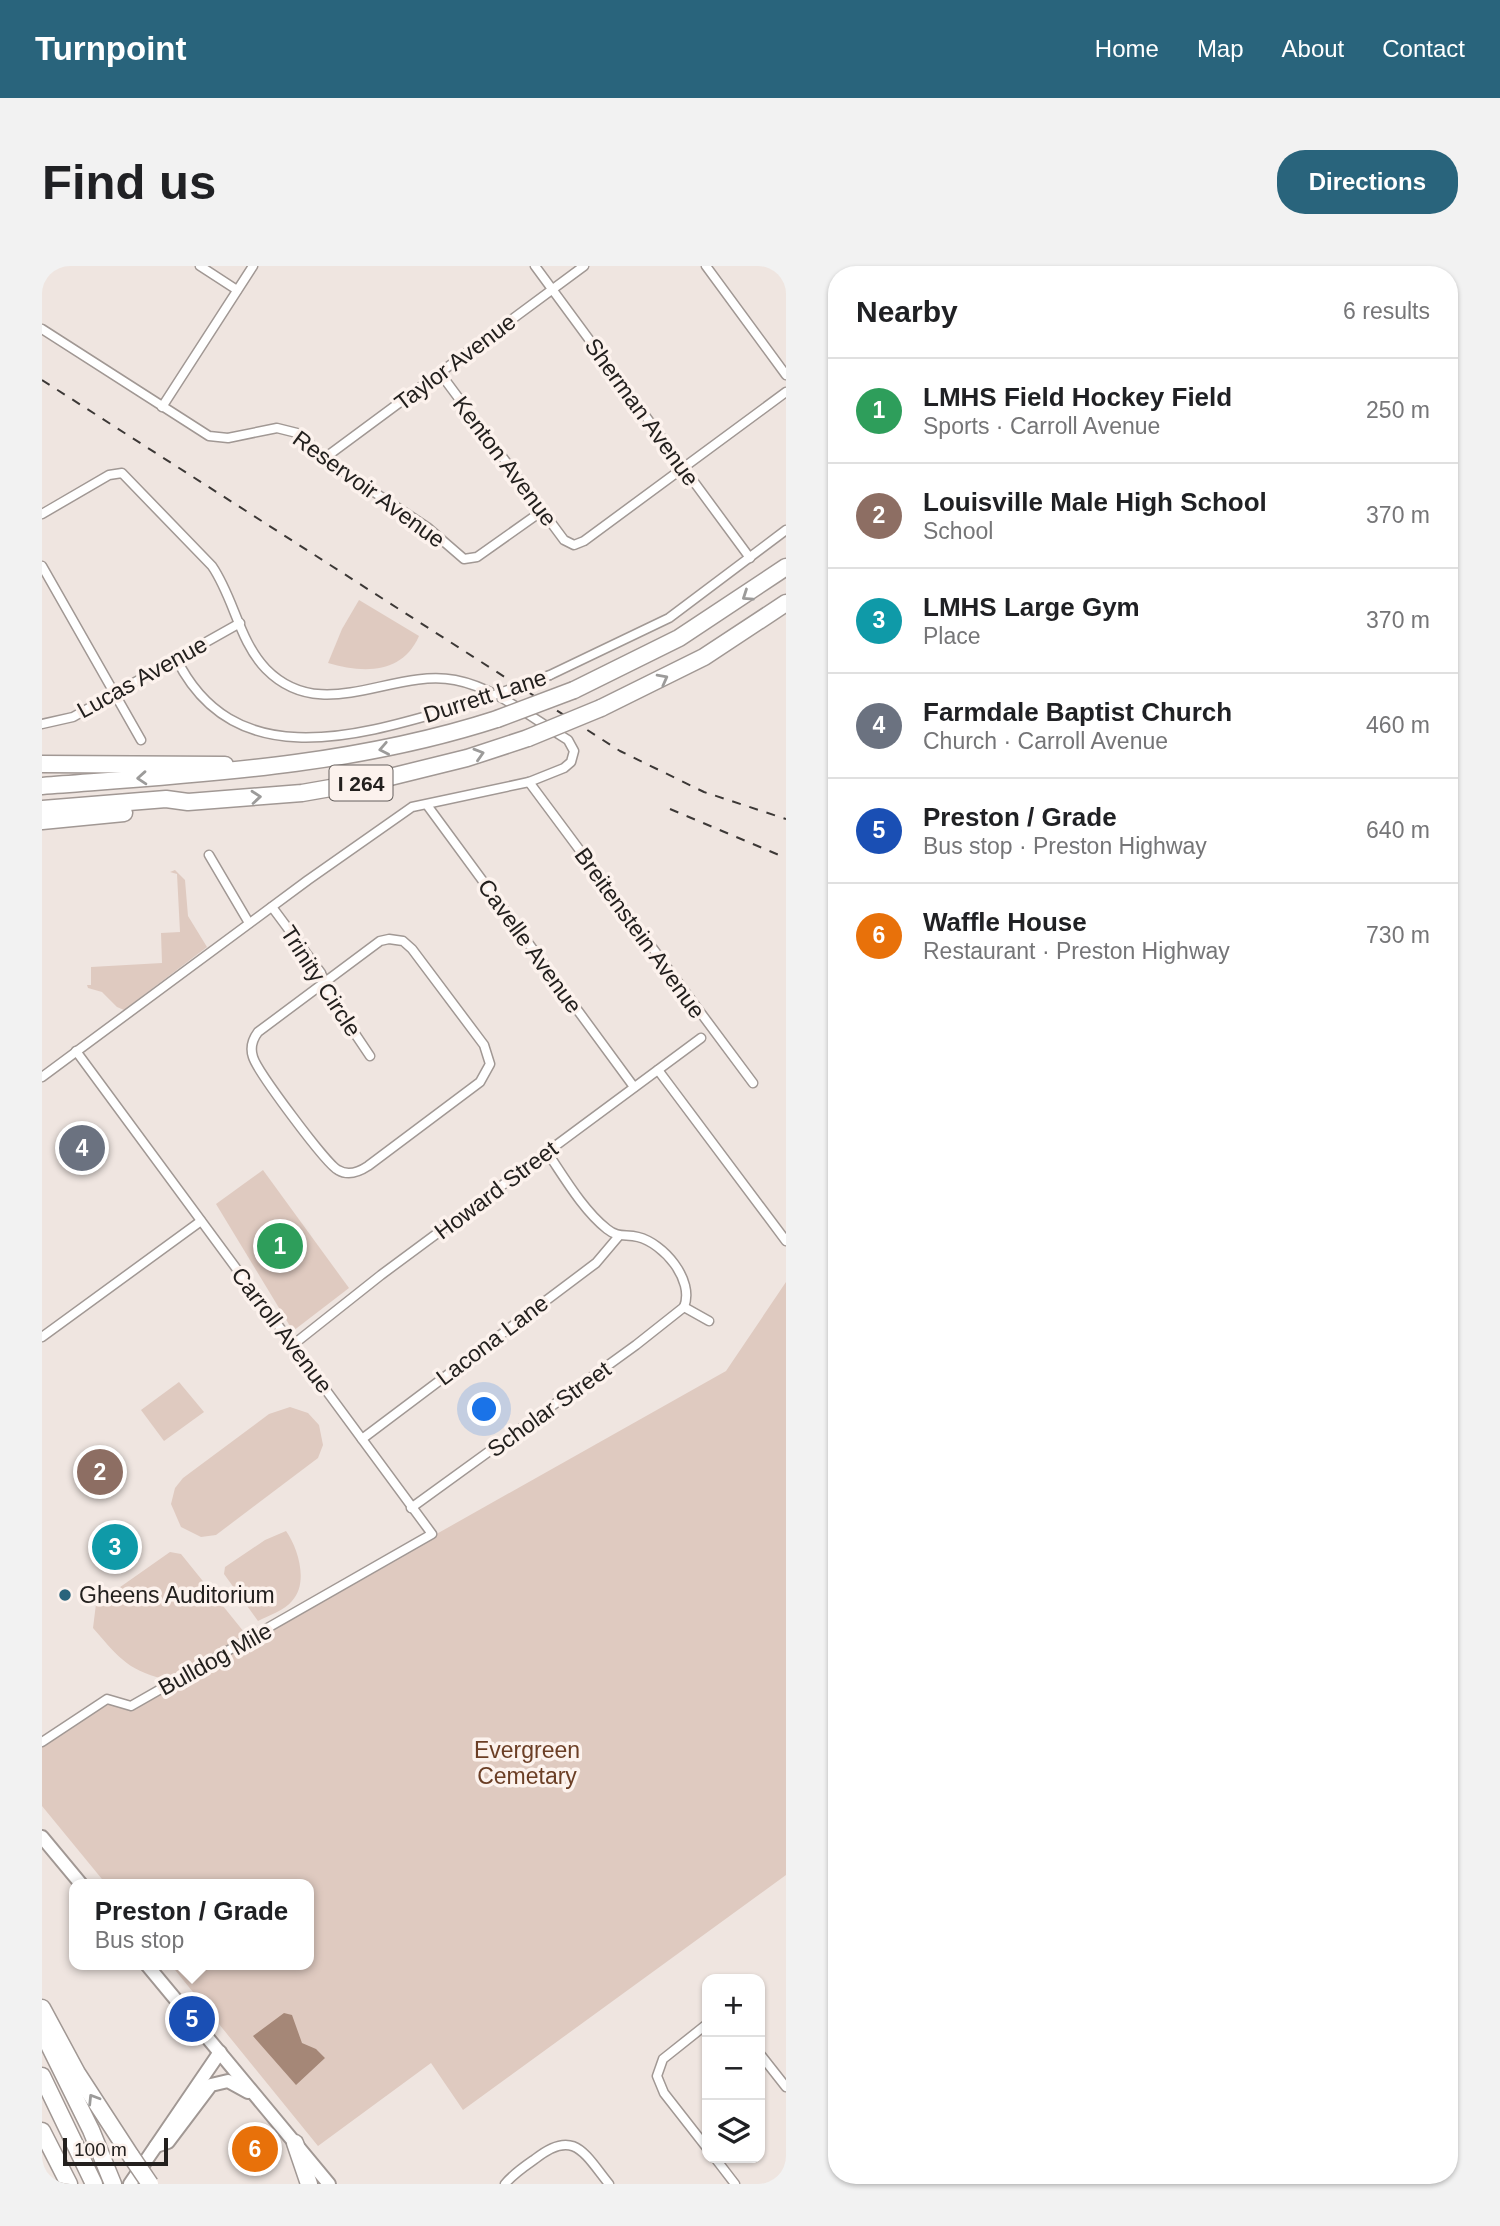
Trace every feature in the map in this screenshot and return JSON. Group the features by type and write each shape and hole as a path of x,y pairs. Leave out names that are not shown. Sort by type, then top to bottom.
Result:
{"highway":[{"name":"I 264","path":"42,786 258,768 402,746 497,719 574,690 679,638 786,567"},
{"name":"I 264","path":"42,809 166,799 188,802 302,793 382,779 528,738 601,708 704,657 786,603"},
{"path":"42,764 200,763 258,768"},
{"path":"42,821 167,809 188,802"},
{"path":"42,2008 77,2073 150,2184"},
{"path":"42,2031 85,2119 112,2183"},
{"path":"42,2076 94,2184"},
{"path":"42,2131 69,2184"},
{"path":"295,2143 309,2184"}],"main road":[{"path":"42,1837 76,1879"},
{"path":"151,1970 329,2184"},
{"path":"130,2184 219,2052"},
{"path":"156,2146 168,2143 203,2092 215,2083 234,2084 258,2098"}],"street":[{"path":"200,266 237,290"},
{"path":"162,407 253,266"},
{"name":"Sherman Avenue","path":"535,266 750,558"},
{"name":"Taylor Avenue","path":"326,457 584,266"},
{"path":"706,266 786,375"},
{"name":"Reservoir Avenue","path":"42,329 198,431 215,437 284,429 306,439 326,457 427,527 464,559 477,557 542,511"},
{"name":"Kenton Avenue","path":"440,373 564,540 574,545 584,541 684,468"},
{"path":"684,468 786,392"},
{"path":"42,514 109,475 120,472 212,566 224,583 240,623 261,663 279,680 300,691 337,696 414,680 446,679 469,683 490,692 568,740 574,751 567,766 529,782 412,807 249,923 42,1077"},
{"name":"Durrett Lane","path":"176,658 189,680 212,707 244,727 278,737 305,739 334,735 472,703 550,675 669,618 786,530"},
{"path":"42,566 141,740"},
{"name":"Lucas Avenue","path":"42,724 72,717 240,623"},
{"name":"Breitenstein Avenue","path":"529,782 753,1083"},
{"name":"Cavelle Avenue","path":"427,805 634,1087"},
{"path":"209,855 249,923"},
{"name":"Trinity Circle","path":"272,907 321,973 348,1026 370,1056"},
{"path":"380,941 402,941 412,949 476,1035 490,1059 489,1070 480,1082 368,1166 355,1172 342,1172 328,1161 267,1079 252,1054 253,1041 258,1032 324,982 380,941"},
{"name":"Howard Street","path":"294,1344 701,1038"},
{"name":"Carroll Avenue","path":"76,1051 294,1344 411,1508"},
{"path":"658,1070 786,1241"},
{"path":"547,1152 597,1220 618,1237 638,1237 675,1265 686,1282 684,1307 709,1321"},
{"path":"42,1337 201,1220"},
{"name":"Lacona Lane","path":"362,1439 596,1263 618,1237"},
{"name":"Scholar Street","path":"411,1508 636,1345 684,1307"},
{"name":"Bulldog Mile","path":"42,1742 107,1699 131,1706 432,1534 411,1508"},
{"path":"702,2028 663,2059 657,2080 702,2142"},
{"path":"765,2060 786,2087"},
{"path":"505,2184 552,2146 571,2144 584,2153 608,2184"},
{"path":"719,2163 735,2184"}],"green space":[{"path":"359,600 419,636 412,649 402,658 380,668 367,669 328,663 342,629"},
{"path":"175,870 185,880 188,916 207,947 124,1010 117,1007 102,992 88,988 87,985 91,985 91,967 162,963 161,933 180,932 177,874 170,872"},
{"path":"263,1170 349,1288 293,1331 216,1204"},
{"name":"Evergreen Cemetary","path":"786,1282 786,1875 463,2110 431,2063 318,2146 175,1970 314,1970 314,1879 102,1879 42,1806 42,1742 107,1699 131,1706 726,1371"},
{"path":"179,1382 204,1412 164,1441 141,1410"},
{"path":"290,1407 308,1413 319,1425 323,1445 318,1458 216,1535 201,1537 181,1527 171,1504 175,1488 183,1478 269,1414"},
{"path":"286,1531 298,1556 300,1585 289,1604 258,1621 224,1574 225,1567 265,1540"},
{"path":"170,1552 181,1554 248,1637 172,1681 145,1673 127,1663 93,1628 96,1604"}],"shaded area":[{"path":"284,2013 292,2015 302,2043 316,2049 325,2058 296,2085 253,2036"}],"railway":[{"path":"42,380 620,751 704,792 786,819"},
{"path":"670,809 786,858"}],"place":[{"name":"Farmdale Baptist Church","path":"82,1148"},
{"name":"LMHS Field Hockey Field","path":"280,1246"},
{"name":"Louisville Male High School","path":"100,1472"},
{"name":"LMHS Large Gym","path":"115,1547"},
{"name":"Gheens Auditorium","path":"65,1595"},
{"name":"Preston / Grade","path":"192,2019"},
{"name":"Waffle House","path":"255,2149"}]}
